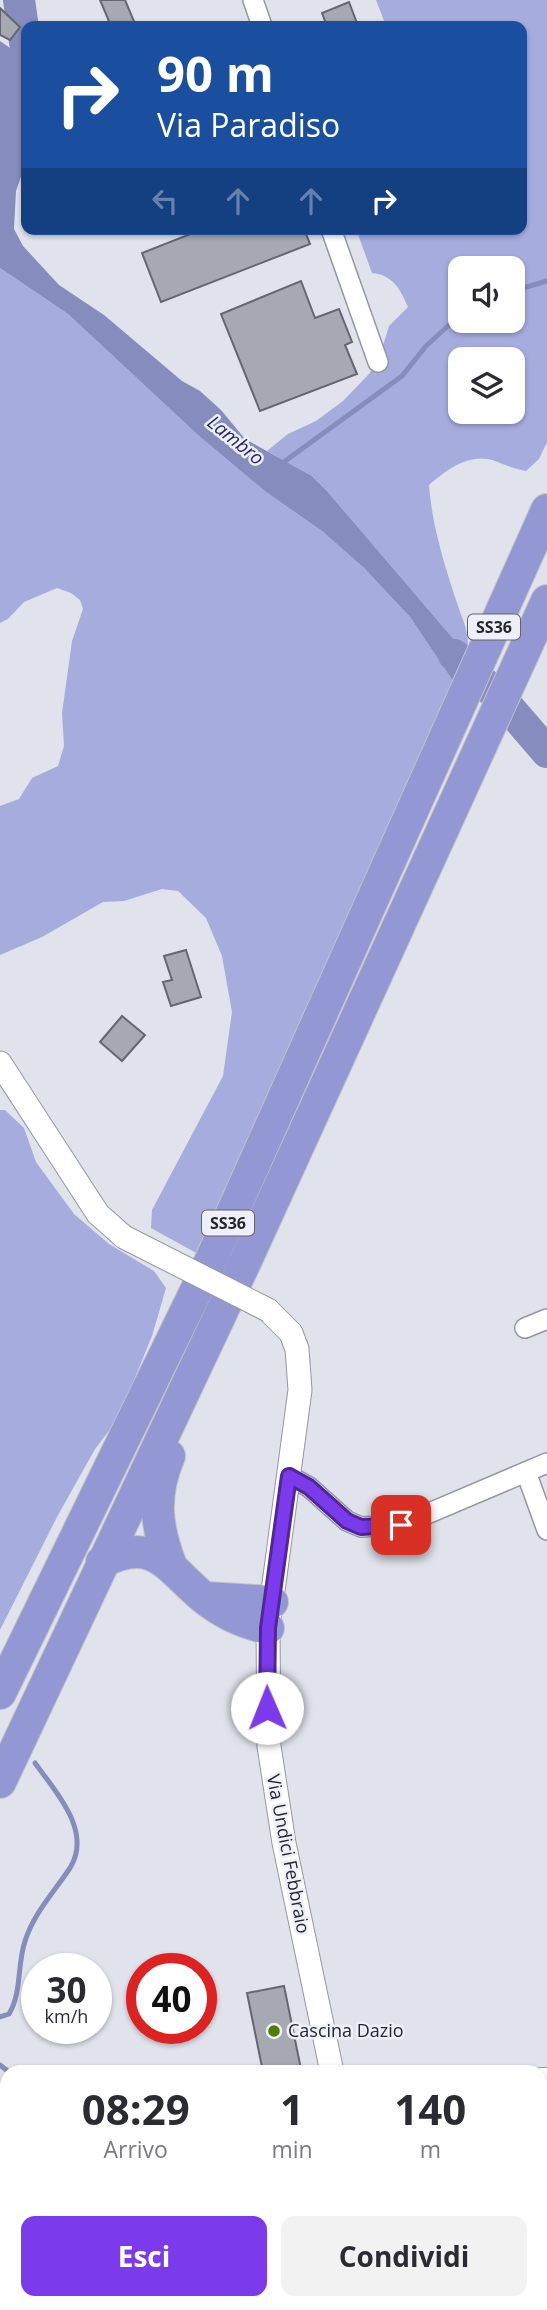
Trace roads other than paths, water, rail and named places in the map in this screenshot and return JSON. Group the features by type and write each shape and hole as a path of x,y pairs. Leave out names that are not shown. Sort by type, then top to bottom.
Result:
{"highway":[{"name":"SS36","path":"0,1693 211,1260 547,510"},
{"name":"SS36","path":"0,1782 247,1258 547,601"},
{"path":"172,1566 157,1525 158,1487 167,1461 231,1321 247,1258"},
{"path":"102,1562 120,1553 149,1553 172,1566 204,1598 270,1615"}],"street":[{"path":"253,0 260,21"},
{"path":"333,235 378,362"},
{"name":"Via Undici Febbraio","path":"0,1063 98,1214 124,1237 268,1310 291,1334 299,1361 299,1418 270,1615 269,1746 284,1843 331,2065"},
{"path":"524,1328 547,1319"},
{"path":"289,1476 309,1487 347,1521 361,1527 379,1528 401,1525 547,1463"},
{"path":"526,1472 547,1530"}],"water":[{"path":"0,41 21,56 21,176 16,191 14,229 23,246 59,285 104,315 182,381 200,391 221,410 245,439 312,476 327,491 468,656 455,684 410,617 364,568 322,531 266,492 199,436 68,314 0,268"}],"waterway":[{"name":"Lambro","path":"19,0 22,21"},
{"path":"525,287 547,281"},
{"path":"281,464 402,376 426,346 448,326"},
{"path":"454,655 503,701 547,752"},
{"path":"0,2017 9,2014 13,2006 29,1931 70,1868 76,1854 77,1840 69,1812 35,1763"}],"place":[{"name":"Cascina Dazio","path":"274,2031"}]}
